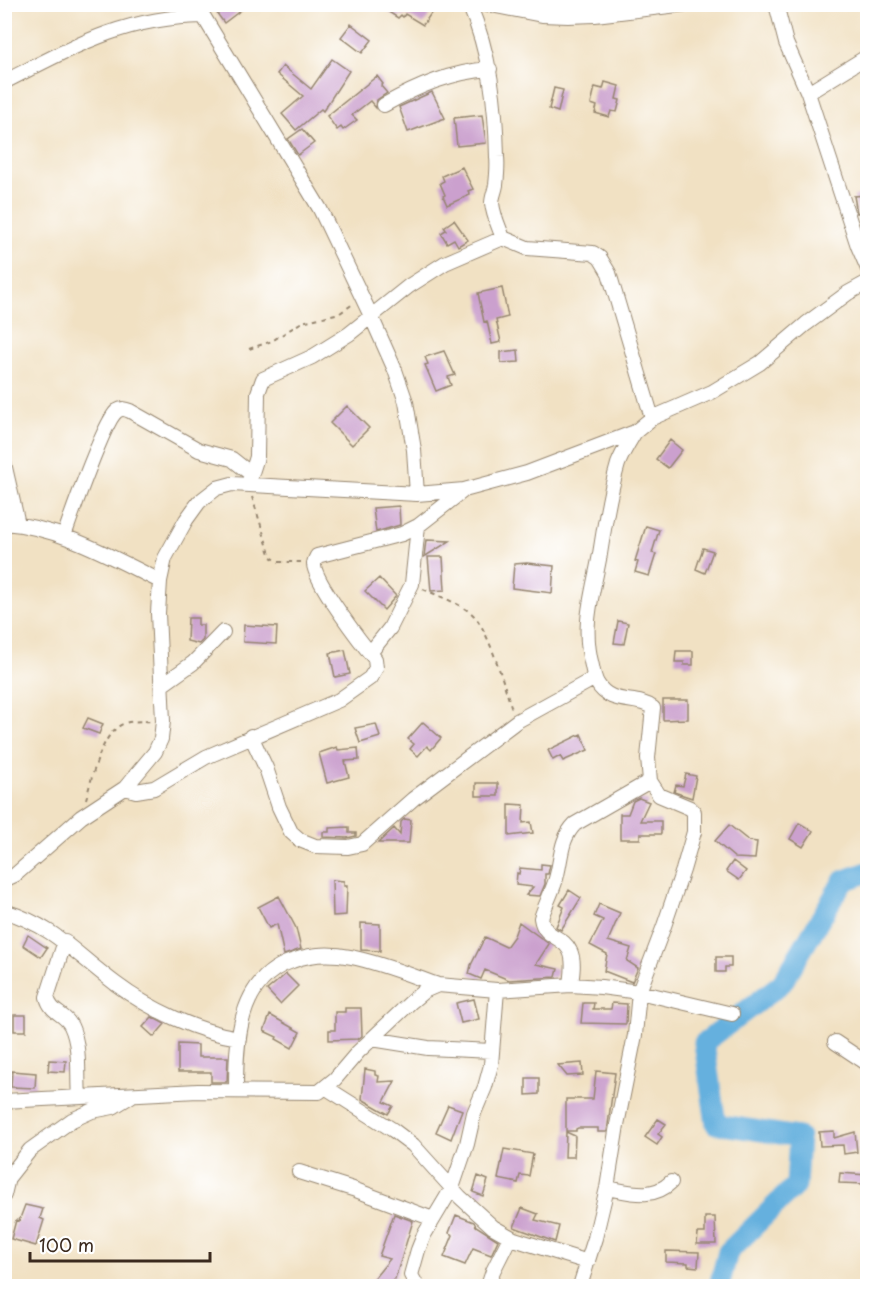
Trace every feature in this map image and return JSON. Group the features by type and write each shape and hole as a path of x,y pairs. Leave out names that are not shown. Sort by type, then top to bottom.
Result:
{"street":[{"path":"469,4 479,28 490,69 498,159 496,186 492,200 493,212 503,238"},
{"path":"486,4 595,15 639,7 686,4"},
{"path":"773,4 777,8 786,42 808,93 867,269"},
{"path":"4,82 103,34 145,21 200,10 320,208 363,297 395,370 406,402 414,450 417,494"},
{"path":"808,93 867,57"},
{"path":"384,105 419,86 458,73 490,69"},
{"path":"250,479 257,457 258,393 263,379 312,357 349,334 409,286 445,263 503,238 527,248 593,253 600,258 609,273 652,418"},
{"path":"4,880 15,875 81,817 125,788 155,752 161,740 163,721 158,613 160,580 165,558 171,543 186,520 200,502 217,488 250,479 417,494 464,490 527,473 635,432 652,418 712,392 760,363 806,324 867,282"},
{"path":"64,536 111,416 118,410 130,411 199,450 232,459 250,479"},
{"path":"580,1287 608,1188 617,1125 635,1035 639,992 683,870 695,817 690,808 659,795 650,781 648,758 653,708 648,704 632,703 608,695 597,684 588,650 587,623 591,591 600,555 603,524 619,462 635,432"},
{"path":"4,463 11,523 64,536 160,580"},
{"path":"125,788 136,791 154,788 206,756 353,692 370,678 376,668 375,659 335,605 314,566 317,556 402,534 418,526 464,490"},
{"path":"370,653 390,628 412,584 418,526"},
{"path":"162,685 194,663 223,632"},
{"path":"251,736 291,832 300,840 315,846 348,847 362,844 413,799 517,721 595,678"},
{"path":"571,986 572,953 565,944 546,931 541,918 556,881 563,842 568,832 576,824 650,781"},
{"path":"4,911 43,926 138,999 178,1019 218,1035 238,1038"},
{"path":"65,941 47,997 55,1012 72,1028 76,1048 79,1097"},
{"path":"236,1090 238,1038 245,1010 255,988 278,965 303,957 325,955 349,957 389,967 438,985 496,990 571,986 601,987 639,992 732,1014"},
{"path":"4,1101 236,1090 319,1092 335,1079 372,1039 418,996 438,985"},
{"path":"417,1287 411,1275 413,1264 424,1235 452,1188 467,1144 474,1113 485,1087 492,1051 496,990"},
{"path":"372,1039 428,1048 492,1051"},
{"path":"835,1042 867,1064"},
{"path":"325,1088 413,1145 452,1188 493,1227 510,1237 588,1262"},
{"path":"4,1195 8,1178 30,1150 72,1120 92,1111 113,1107 133,1094"},
{"path":"299,1172 353,1189 433,1219"},
{"path":"608,1188 650,1193 658,1192 671,1182"},
{"path":"488,1287 493,1270 510,1237"}],"path":[{"path":"249,349 272,342 302,322 340,312 363,297"},
{"path":"250,479 271,557 285,563 316,558"},
{"path":"412,584 472,613 483,628 517,721"},
{"path":"81,817 93,772 112,732 129,722 163,721"}],"building":[{"path":"226,4 249,4 224,23 216,12"},
{"path":"386,4 433,4 429,10 432,12 423,25 405,14 398,18 387,11 390,7"},
{"path":"351,24 372,40 362,53 341,37"},
{"path":"332,59 349,71 323,111 321,109 296,130 282,114 303,96 277,74 283,66 311,89"},
{"path":"377,76 387,93 377,100 376,108 370,101 352,115 357,120 343,130 341,127 337,130 327,116"},
{"path":"605,82 619,86 616,99 620,100 617,112 611,111 609,117 595,113 597,106 591,104 595,87 603,89"},
{"path":"554,88 563,90 558,112 549,109"},
{"path":"432,92 445,118 408,132 399,107"},
{"path":"482,115 486,143 457,146 454,118"},
{"path":"302,129 314,143 298,155 288,139"},
{"path":"462,167 473,189 468,191 470,195 447,205 440,183 444,181 442,176"},
{"path":"867,195 867,211 857,213 854,196"},
{"path":"454,220 468,240 458,246 454,239 447,243 441,233 446,230 444,227"},
{"path":"502,288 508,317 496,320 501,342 492,344 487,321 484,322 478,293"},
{"path":"518,350 519,362 501,363 501,352"},
{"path":"444,351 455,375 448,377 451,385 436,391 425,365 428,364 425,357"},
{"path":"347,406 369,428 352,445 330,423"},
{"path":"670,440 682,450 668,468 656,459"},
{"path":"399,506 400,525 376,532 373,508"},
{"path":"646,526 659,530 652,553 656,554 649,576 635,572 638,562 635,561"},
{"path":"426,540 450,541 424,557"},
{"path":"703,548 713,551 705,573 696,569"},
{"path":"428,557 443,557 445,590 431,591"},
{"path":"514,564 554,566 552,593 512,588"},
{"path":"379,578 396,596 384,610 365,591"},
{"path":"188,618 198,618 198,625 203,625 203,640 199,644 187,641"},
{"path":"618,621 628,623 624,644 614,643"},
{"path":"244,625 277,627 276,644 243,642"},
{"path":"345,650 350,674 335,677 330,653"},
{"path":"676,651 693,651 693,665 675,662"},
{"path":"663,700 688,700 688,719 663,720"},
{"path":"88,718 103,724 99,734 83,728"},
{"path":"423,722 441,738 431,750 427,746 418,756 410,749 414,744 408,739"},
{"path":"376,724 380,737 360,743 355,728"},
{"path":"581,734 588,750 563,761 560,756 553,760 548,750"},
{"path":"337,747 338,750 358,748 359,760 345,761 349,777 327,783 319,753"},
{"path":"686,774 696,776 692,798 674,792 676,785 683,786"},
{"path":"476,783 498,783 498,796 476,796"},
{"path":"639,798 649,802 640,821 661,821 661,834 640,834 640,839 620,839 620,814 628,814 633,801"},
{"path":"509,804 524,805 523,823 531,822 533,833 509,836"},
{"path":"404,819 411,820 409,843 378,843 394,828 400,835 401,822"},
{"path":"799,823 813,831 803,847 790,839"},
{"path":"729,825 749,841 757,842 755,859 735,858 715,841"},
{"path":"349,827 349,833 356,833 356,836 323,837 323,832 329,832 329,828"},
{"path":"733,861 746,871 739,880 726,871"},
{"path":"541,864 550,865 548,874 545,874 545,884 540,896 526,895 533,887 516,885 517,873 519,874 520,868 541,870"},
{"path":"332,880 344,881 344,886 347,886 346,915 333,916"},
{"path":"569,890 581,898 561,930 556,927 564,907 560,905"},
{"path":"279,896 296,928 301,949 284,955 277,924 269,928 258,907"},
{"path":"599,904 620,913 608,941 631,948 627,961 638,968 632,982 604,971 607,954 590,945 603,920 594,916"},
{"path":"519,922 549,944 536,964 558,969 556,977 509,980 485,970 481,979 469,974 485,937 506,947 514,936"},
{"path":"361,923 380,924 380,951 361,950"},
{"path":"28,935 47,948 41,957 23,945"},
{"path":"716,957 731,957 731,967 725,967 725,972 716,972"},
{"path":"286,974 298,986 280,1004 267,990"},
{"path":"474,999 479,1019 461,1023 456,1003"},
{"path":"583,1003 594,1003 593,1009 611,1009 612,1003 627,1004 626,1024 581,1023"},
{"path":"345,1008 361,1008 362,1036 358,1039 329,1040 329,1030 335,1030 335,1012 345,1012"},
{"path":"14,1015 26,1015 26,1031 14,1031"},
{"path":"270,1015 300,1032 292,1048 264,1031"},
{"path":"152,1017 165,1024 154,1037 143,1027"},
{"path":"178,1044 198,1045 198,1057 228,1057 227,1082 211,1082 211,1072 178,1072"},
{"path":"49,1060 66,1061 65,1072 48,1071"},
{"path":"582,1063 583,1075 567,1076 558,1065"},
{"path":"365,1069 375,1071 375,1075 379,1076 378,1082 395,1081 384,1102 393,1106 388,1114 362,1099"},
{"path":"12,1071 36,1073 35,1088 11,1087"},
{"path":"596,1071 615,1073 607,1132 598,1132 598,1128 578,1128 576,1131 566,1131 566,1099 593,1099"},
{"path":"526,1078 539,1078 539,1094 526,1095"},
{"path":"448,1105 462,1110 451,1139 436,1132"},
{"path":"658,1119 666,1124 658,1134 662,1137 657,1145 645,1137"},
{"path":"834,1131 834,1138 855,1132 857,1152 844,1154 843,1145 820,1146 819,1132"},
{"path":"566,1132 575,1136 574,1157 565,1157"},
{"path":"504,1149 533,1154 529,1176 520,1175 518,1183 498,1179"},
{"path":"840,1173 867,1175 866,1184 839,1183"},
{"path":"478,1176 488,1180 483,1196 473,1192"},
{"path":"25,1205 43,1209 40,1218 44,1220 36,1246 11,1239 16,1220 19,1221"},
{"path":"522,1208 538,1214 535,1220 559,1226 555,1242 514,1227"},
{"path":"394,1214 413,1221 395,1279 388,1287 367,1287 390,1259 379,1256"},
{"path":"456,1215 474,1222 476,1226 498,1240 491,1255 473,1248 465,1265 444,1257 453,1235 449,1233"},
{"path":"705,1217 715,1217 716,1244 697,1244 698,1233 705,1233"},
{"path":"666,1251 699,1252 698,1267 688,1266 688,1263 666,1262"}],"waterway":[{"path":"719,1286 728,1252 796,1185 799,1137 716,1124 704,1043 782,983 843,881 868,872"}]}
